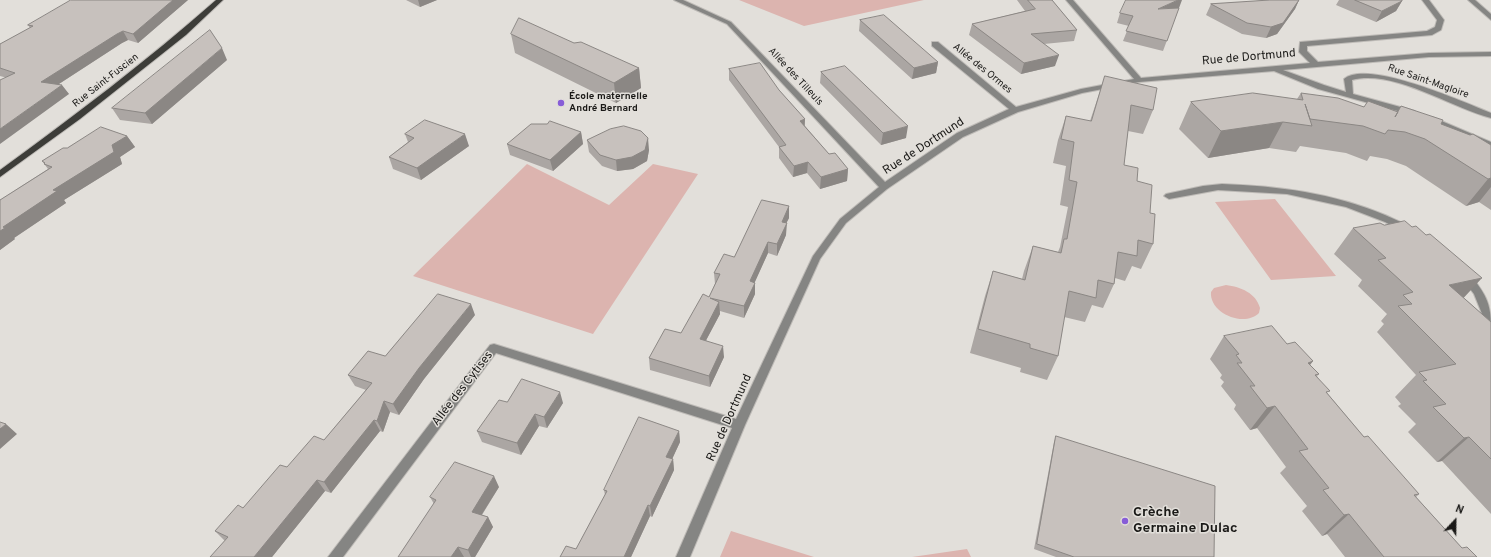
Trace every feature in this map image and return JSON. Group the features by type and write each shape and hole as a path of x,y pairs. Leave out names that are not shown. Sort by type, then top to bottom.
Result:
{"main road":[{"name":"Rue Saint-Fuscien","path":"0,174 77,117 183,33 220,0"}],"street":[{"name":"Allée des Tilleuls","path":"677,0 729,23 884,186"},
{"path":"1068,0 1139,80"},
{"path":"1317,65 1303,52 1303,44 1429,33 1438,28 1441,20 1425,0"},
{"path":"1471,0 1491,18"},
{"name":"Allée des Ormes","path":"935,44 1015,110"},
{"name":"Rue de Dortmund","path":"683,557 739,426 816,258 843,221 884,186 960,135 1015,110 1081,92 1139,80 1430,55 1491,54"},
{"path":"1273,69 1321,87 1350,93 1415,114 1491,145"},
{"name":"Rue Saint-Magloire","path":"1350,93 1348,79 1354,75 1365,74 1404,84 1491,116"},
{"path":"1169,196 1215,187 1259,188 1294,192 1335,200 1367,210 1418,236"},
{"path":"1459,270 1478,292 1491,323"},
{"name":"Allée des Cytises","path":"335,557 494,348 739,426"}],"shaded area":[{"path":"739,0 924,0 804,26"},
{"path":"527,164 609,205 653,164 698,174 593,334 413,276"},
{"path":"1275,199 1336,276 1271,280 1215,202"},
{"path":"1226,285 1242,289 1255,298 1260,308 1259,313 1253,317 1245,319 1229,316 1221,312 1212,300 1211,292 1214,288"},
{"path":"731,531 814,557 720,557"},
{"path":"967,549 971,557 912,557"}],"building":[{"path":"71,0 173,0 133,34 123,31 117,34 41,82 62,85 0,129 0,80 15,73 0,68 0,44 33,26 28,25"},
{"path":"1028,0 1052,0 1077,30 1031,34 1059,55 1024,63 972,24 1035,9"},
{"path":"1126,0 1178,0 1158,9 1179,8 1167,41 1126,31 1133,16 1120,13"},
{"path":"1270,0 1299,0 1283,23 1271,27 1247,23 1211,4"},
{"path":"1355,0 1402,0 1402,1 1382,11"},
{"path":"884,15 938,62 914,68 860,20"},
{"path":"519,18 574,43 581,42 639,68 614,83 511,34"},
{"path":"210,30 222,48 145,113 112,108"},
{"path":"760,63 779,90 805,119 800,121 829,154 835,153 848,169 821,177 808,162 794,166 779,147 786,145 729,69"},
{"path":"845,66 908,126 883,133 821,72"},
{"path":"1105,76 1157,88 1153,110 1131,105 1124,165 1138,168 1137,181 1152,185 1150,213 1155,214 1153,244 1138,240 1137,256 1118,252 1114,284 1098,280 1096,298 1069,291 1058,356 1030,348 1030,344 978,329 993,271 1025,280 1033,246 1061,253 1064,239 1067,239 1077,182 1069,180 1074,142 1061,139 1066,116 1091,121"},
{"path":"1253,93 1303,100 1301,93 1338,98 1364,107 1368,101 1398,112 1401,106 1443,120 1441,124 1470,135 1473,134 1491,145 1491,178 1488,179 1425,139 1405,132 1388,130 1385,134 1363,126 1310,119 1305,104 1312,126 1283,122 1221,131 1191,102"},
{"path":"425,120 465,134 417,168 389,157 414,138 405,134"},
{"path":"550,121 581,132 550,160 507,144 531,124 547,124"},
{"path":"624,126 641,131 648,138 645,150 632,157 616,160 600,155 587,140 610,129"},
{"path":"101,127 127,136 112,145 114,152 53,190 57,191 3,227 5,228 0,231 0,200 52,167 44,164 45,163 42,161 63,148 67,148"},
{"path":"762,200 789,206 782,222 787,223 777,244 768,242 750,281 755,283 744,306 710,298 719,302 700,339 723,346 709,376 649,358 665,329 681,333 703,294 709,297 720,274 714,273 724,254 734,257"},
{"path":"1405,221 1412,227 1416,226 1426,235 1430,234 1482,278 1449,285 1491,322 1491,459 1469,437 1464,438 1433,407 1446,404 1423,381 1427,380 1419,372 1456,364 1398,306 1412,304 1403,295 1413,292 1378,260 1386,258 1353,228 1380,223 1384,225"},
{"path":"438,294 471,304 419,368 393,404 384,401 377,421 374,420 324,482 317,480 254,557 210,557 228,537 215,531 238,505 243,508 280,465 287,467 314,436 324,440 372,383 348,375 368,351 385,356"},
{"path":"1272,326 1287,344 1295,342 1313,361 1308,363 1319,374 1315,375 1330,391 1326,392 1364,437 1368,436 1419,494 1414,495 1462,548 1467,547 1477,557 1384,557 1349,514 1344,515 1323,490 1329,488 1299,451 1308,449 1275,406 1267,408 1250,386 1255,386 1237,363 1242,363 1236,355 1239,354 1224,336"},
{"path":"522,379 560,392 544,417 535,414 517,443 477,431 499,400 507,402"},
{"path":"639,417 679,431 666,457 673,459 650,506 648,505 624,557 560,557 566,546 576,549 607,491 604,490"},
{"path":"0,422 6,424 0,429"},
{"name":"Crèche Germaine Dulac","path":"1056,436 1215,486 1214,557 1074,557 1037,544"},
{"path":"455,462 494,476 472,512 488,517 468,550 458,547 451,557 398,557 436,500 430,497"}],"place":[{"name":"École maternelle André Bernard","path":"561,103"},
{"name":"Crèche Germaine Dulac","path":"1125,521"}]}
